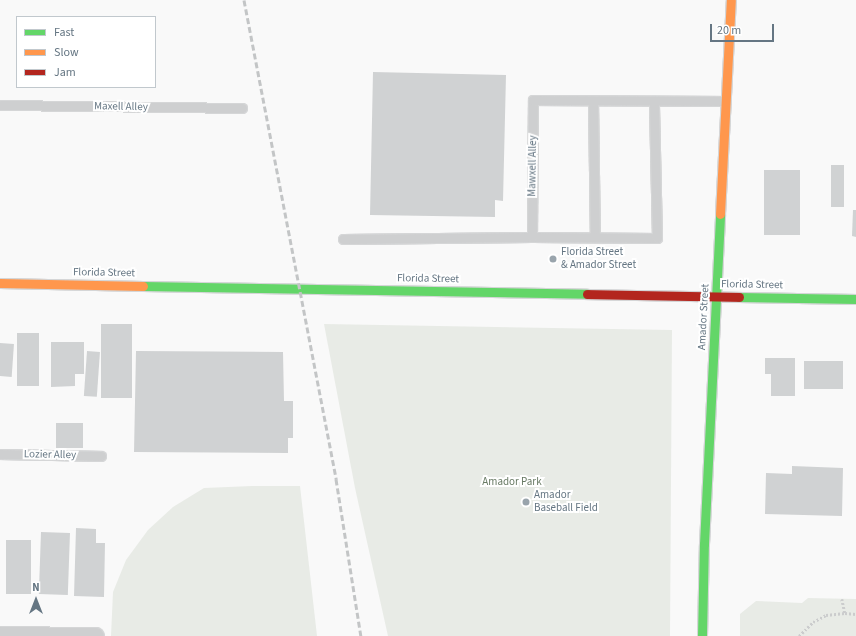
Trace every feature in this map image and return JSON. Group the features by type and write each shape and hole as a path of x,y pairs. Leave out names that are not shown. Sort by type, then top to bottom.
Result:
{"street":[{"name":"Amador Street","path":"702,636 704,544 718,296 731,0"},
{"name":"Florida Street","path":"0,283 856,299"},
{"path":"0,635 95,636"}],"lane":[{"name":"Mawxell Alley","path":"532,237 533,100 726,101"},
{"path":"593,101 595,237"},
{"path":"343,239 532,237 657,238 654,101"},
{"name":"Maxell Alley","path":"0,105 242,108"},
{"name":"Lozier Alley","path":"0,454 101,456"}],"path":[{"path":"842,599 845,612"},
{"path":"799,636 813,622 826,615 845,612 856,614"}],"green space":[{"name":"Amador Park","path":"324,324 672,330 670,636 388,636 355,488"},
{"path":"300,486 317,636 111,636 113,592 126,560 148,530 173,507 204,488"},
{"path":"808,598 856,599 856,636 740,636 740,614 756,601 802,603"}],"building":[{"path":"373,72 506,75 503,201 495,200 495,217 370,215"},
{"path":"831,165 844,165 844,207 831,207"},
{"path":"764,170 800,170 800,235 764,235"},
{"path":"853,210 856,210 856,237 852,236"},
{"path":"101,324 132,324 132,398 101,398"},
{"path":"17,333 39,333 39,386 17,386"},
{"path":"51,342 84,342 84,374 75,374 75,386 51,387"},
{"path":"0,343 14,344 12,377 0,376"},
{"path":"87,351 100,352 97,397 84,396"},
{"path":"136,351 283,352 284,401 293,401 293,438 288,438 288,453 134,452"},
{"path":"765,358 795,358 795,396 771,396 771,374 765,374"},
{"path":"804,361 843,361 843,389 804,389"},
{"path":"56,423 83,423 83,448 56,448"},
{"path":"792,466 843,468 842,516 765,514 766,473 792,474"},
{"path":"76,528 96,529 96,543 105,543 104,597 74,596"},
{"path":"41,532 70,533 68,595 39,594"},
{"path":"6,540 31,540 31,594 6,594"}],"railway":[{"path":"244,0 336,479 361,636"}],"traffic: fast":[{"path":"702,636 704,544 720,214"},
{"path":"143,286 587,294"},
{"path":"739,297 856,299"}],"traffic: slow":[{"path":"720,214 731,0"},
{"path":"0,283 143,286"}],"traffic: jam":[{"path":"587,294 739,297"}],"place":[{"name":"Florida Street & Amador Street","path":"553,259"},
{"name":"Amador Baseball Field","path":"526,502"}]}
